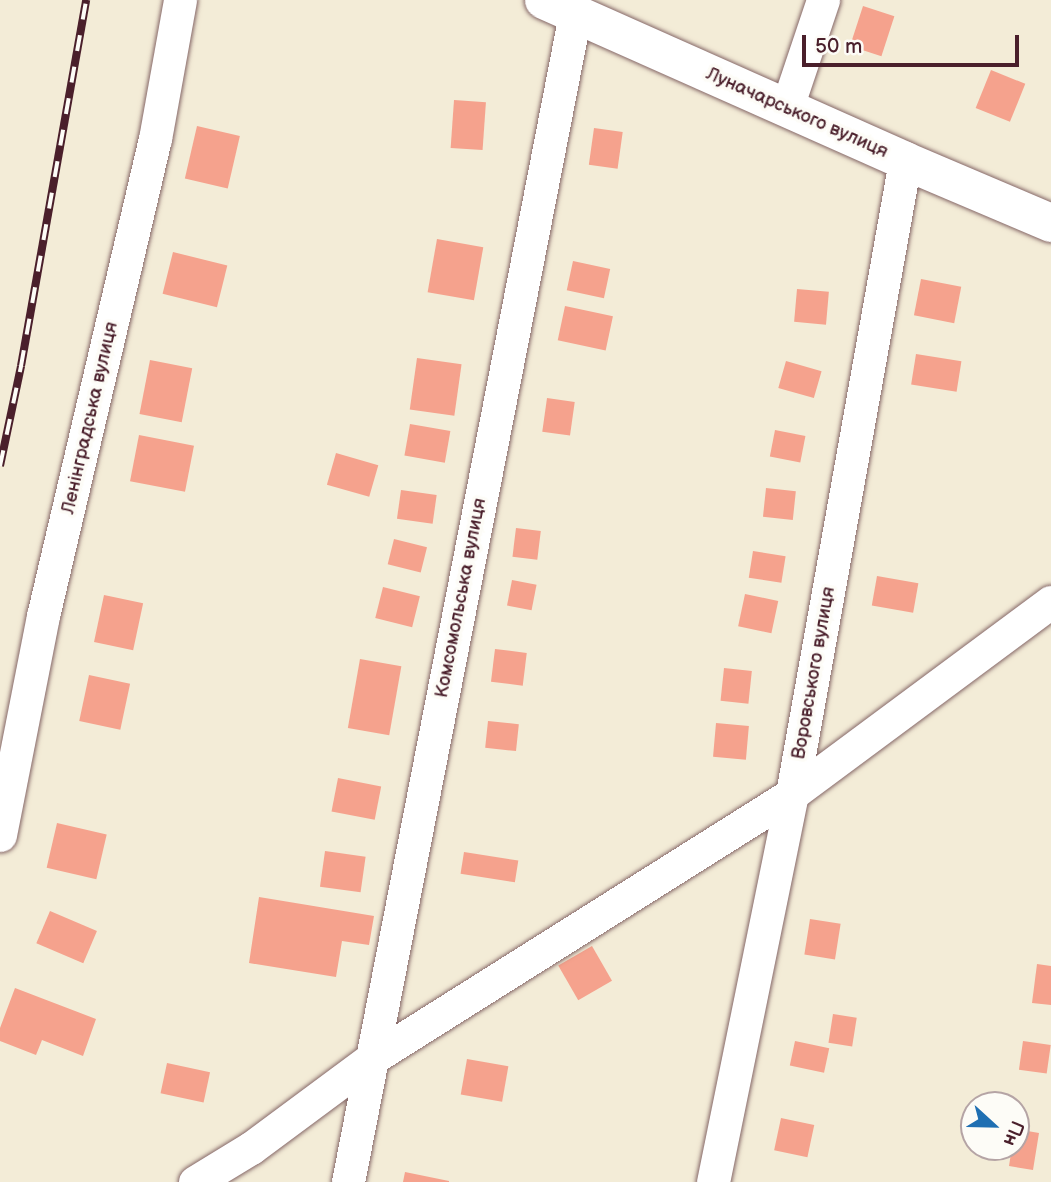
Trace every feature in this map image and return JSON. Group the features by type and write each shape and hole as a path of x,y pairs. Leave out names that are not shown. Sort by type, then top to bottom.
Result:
{"main road":[{"name":"Луначарського вулиця","path":"560,7 1051,223"}],"street":[{"name":"Ленінградська вулиця","path":"0,835 43,616 155,139 180,0"},
{"path":"787,107 823,0"},
{"name":"Комсомольська вулиця","path":"348,1182 560,7"},
{"name":"Воровського вулиця","path":"713,1182 792,794 905,161"},
{"path":"195,1182 251,1148 370,1059 792,794 1051,602"}],"building":[{"path":"863,6 894,16 881,56 850,46"},
{"path":"991,70 1025,84 1010,122 976,108"},
{"path":"454,100 486,102 483,150 451,148"},
{"path":"197,126 240,136 228,189 185,179"},
{"path":"594,128 623,132 618,169 589,165"},
{"path":"437,239 483,247 474,300 428,292"},
{"path":"173,252 227,266 217,307 163,294"},
{"path":"573,261 610,269 604,298 567,290"},
{"path":"921,279 961,287 954,323 914,315"},
{"path":"797,289 829,292 826,325 794,322"},
{"path":"565,306 613,316 606,350 558,340"},
{"path":"916,354 961,361 957,392 911,385"},
{"path":"417,358 462,364 454,416 410,409"},
{"path":"150,360 192,368 182,422 140,414"},
{"path":"786,361 822,371 814,398 778,388"},
{"path":"547,398 575,402 570,436 542,432"},
{"path":"410,424 450,431 445,463 404,456"},
{"path":"775,430 805,436 800,462 770,457"},
{"path":"139,435 194,446 185,492 130,481"},
{"path":"336,453 378,465 369,497 327,485"},
{"path":"766,488 796,491 793,520 763,517"},
{"path":"401,490 437,495 433,524 397,519"},
{"path":"516,528 541,531 537,560 512,557"},
{"path":"394,539 427,547 421,572 388,564"},
{"path":"753,551 786,556 781,583 749,578"},
{"path":"877,576 918,583 913,613 872,606"},
{"path":"512,580 537,585 532,610 507,606"},
{"path":"383,587 420,596 412,627 375,618"},
{"path":"745,594 778,601 771,633 738,626"},
{"path":"104,595 143,603 133,650 94,642"},
{"path":"495,649 527,653 523,686 491,682"},
{"path":"360,659 401,666 389,735 348,728"},
{"path":"724,668 752,671 748,704 721,701"},
{"path":"89,675 130,684 120,730 79,721"},
{"path":"488,721 519,724 516,751 485,748"},
{"path":"716,723 749,726 746,760 713,757"},
{"path":"338,778 381,786 375,820 332,811"},
{"path":"57,823 107,834 96,879 47,868"},
{"path":"325,851 366,857 361,892 320,887"},
{"path":"464,852 518,861 515,882 461,874"},
{"path":"259,897 374,916 369,945 342,941 336,977 249,963"},
{"path":"50,911 97,931 83,963 36,943"},
{"path":"810,919 841,924 835,959 804,955"},
{"path":"592,946 612,981 578,1000 558,966"},
{"path":"1037,964 1051,966 1051,1005 1032,1003"},
{"path":"15,988 96,1019 83,1056 42,1040 36,1055 0,1041 0,1028"},
{"path":"833,1014 857,1018 852,1046 828,1043"},
{"path":"795,1041 829,1048 824,1073 790,1065"},
{"path":"1023,1041 1051,1045 1047,1074 1019,1070"},
{"path":"467,1059 508,1066 502,1102 461,1094"},
{"path":"167,1063 210,1072 204,1102 161,1093"},
{"path":"781,1118 814,1125 807,1157 774,1150"},
{"path":"1030,1131 1039,1133 1033,1170 1009,1166 1010,1161 1030,1161"},
{"path":"405,1172 449,1181 449,1182 403,1182"}],"railway":[{"path":"0,466 21,366 86,0"}]}
